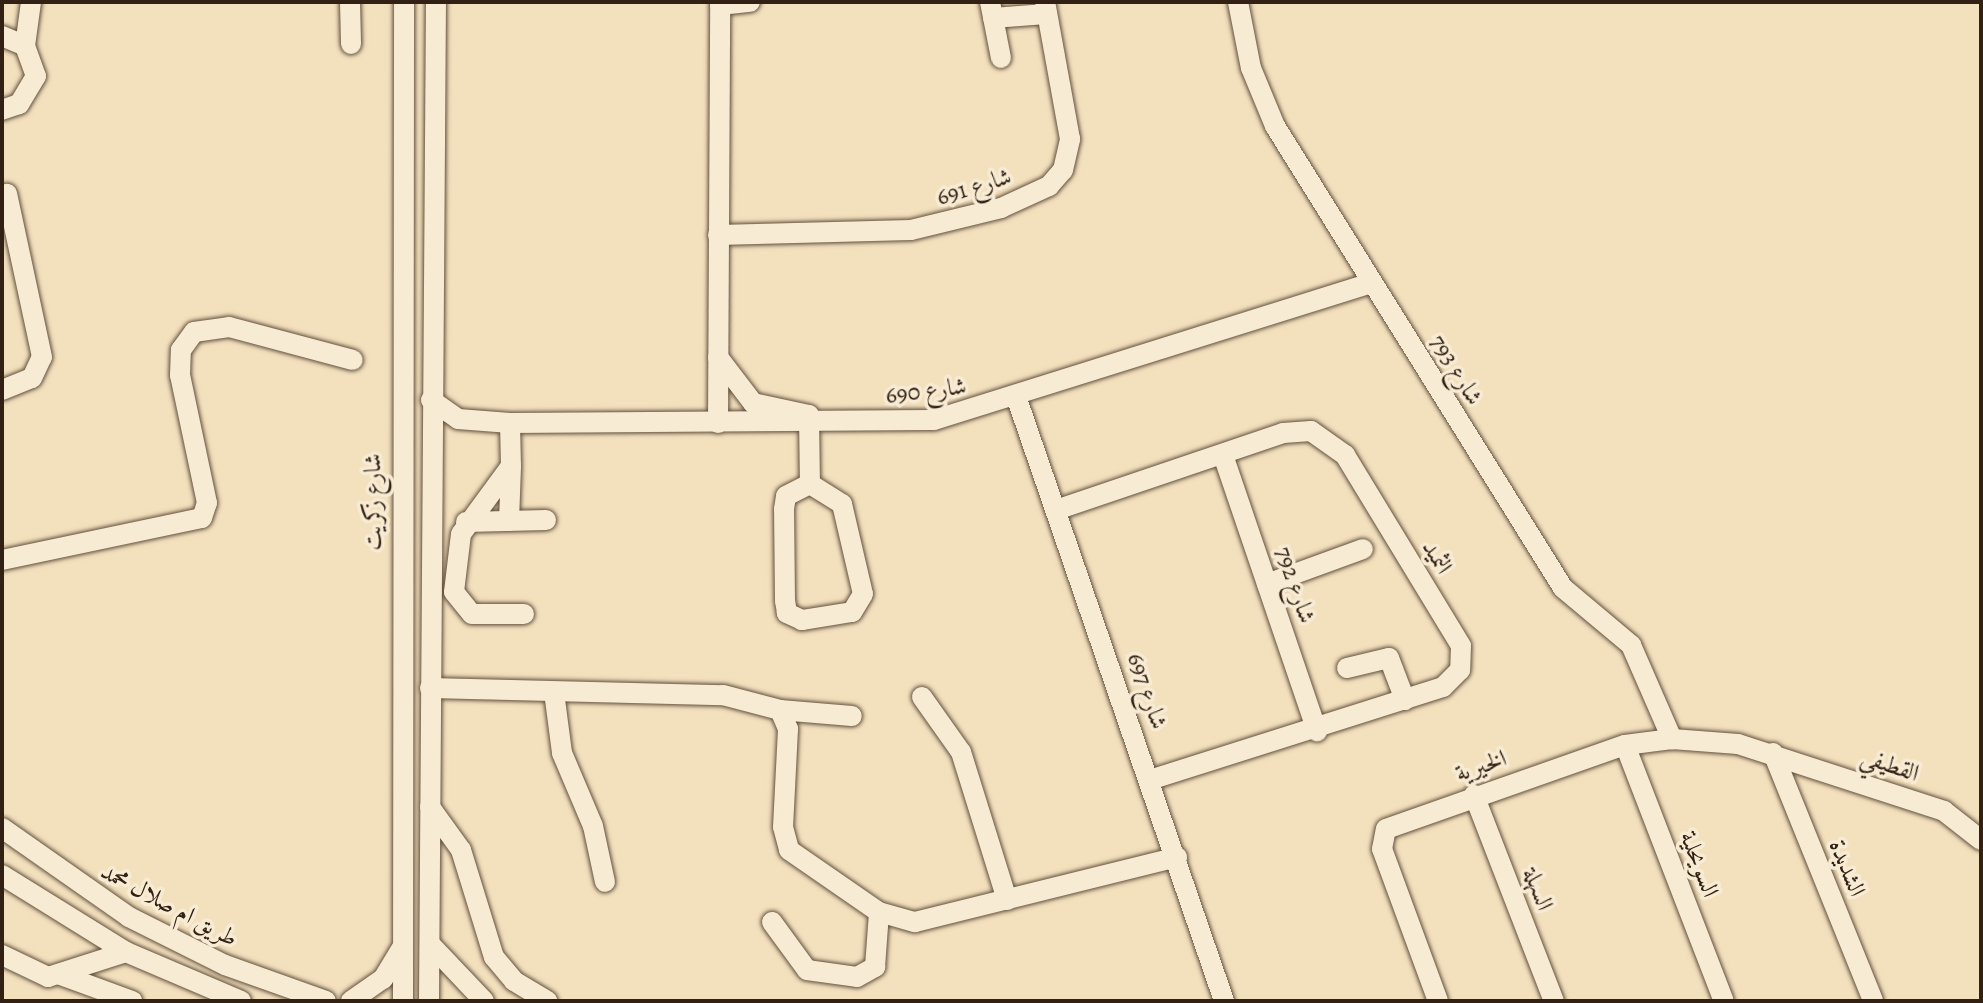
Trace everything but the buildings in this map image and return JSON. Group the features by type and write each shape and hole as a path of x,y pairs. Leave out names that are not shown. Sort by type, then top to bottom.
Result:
{"street":[{"path":"25,46 31,2"},
{"path":"350,2 351,44"},
{"name":"شارع زكريت","path":"403,1001 404,2"},
{"path":"429,1001 436,2"},
{"path":"718,423 720,3 750,2"},
{"name":"شارع 793","path":"1238,2 1261,98 1370,283 1563,588 1631,645 1672,739"},
{"path":"1001,58 992,10 1045,8"},
{"name":"شارع 691","path":"718,235 911,230 1001,208 1049,186 1063,170 1070,139 1045,8"},
{"path":"2,36 25,46 34,60 30,92 2,110"},
{"path":"2,390 32,378 42,357 9,231 7,194"},
{"name":"شارع 690","path":"431,400 468,421 510,423 934,420 1017,399 1370,283"},
{"path":"2,560 202,518 207,503 180,375 181,350 194,332 229,327 353,360"},
{"path":"718,357 753,403 803,410 812,423 810,484"},
{"name":"شارع 697","path":"1017,399 1224,1001"},
{"path":"431,443 468,421"},
{"path":"509,521 510,423"},
{"name":"الثميد","path":"1056,510 1297,430 1325,435 1345,455 1461,646 1453,680 1317,731 1150,780"},
{"name":"شارع 792","path":"1223,455 1317,731"},
{"path":"511,466 466,522 454,567 458,604 472,614 524,614"},
{"path":"810,484 842,504 863,594 852,612 802,620 787,613 785,601 784,509 786,496 810,484"},
{"path":"466,522 546,520"},
{"path":"1267,584 1363,549"},
{"path":"1347,668 1389,658 1405,700"},
{"path":"430,688 723,695 780,710 852,716"},
{"path":"554,692 562,753 593,826 605,882"},
{"path":"922,697 961,752 1007,900"},
{"path":"780,710 788,729 783,827 789,850 879,912 915,922 1177,857"},
{"name":"الخيرية","path":"1438,1001 1382,840 1393,823 1625,745 1672,739 1773,753"},
{"name":"السويحلية","path":"1625,745 1724,1001"},
{"name":"القطيفي","path":"1773,753 1944,811 1981,840"},
{"name":"الشديدة","path":"1773,753 1873,1001"},
{"name":"السهلة","path":"1474,795 1554,1001"},
{"path":"430,807 461,850 494,957 514,981 547,1001"},
{"name":"طريق ام صلال محمد","path":"2,828 129,917 225,965 326,1001"},
{"path":"2,875 126,952 233,999"},
{"path":"772,922 807,970 857,977 875,967 879,912"},
{"path":"351,1001 383,979 404,944"},
{"path":"431,945 484,1001"},
{"path":"61,975 77,963 126,952"},
{"path":"2,955 41,976 61,975 132,1001"}]}
